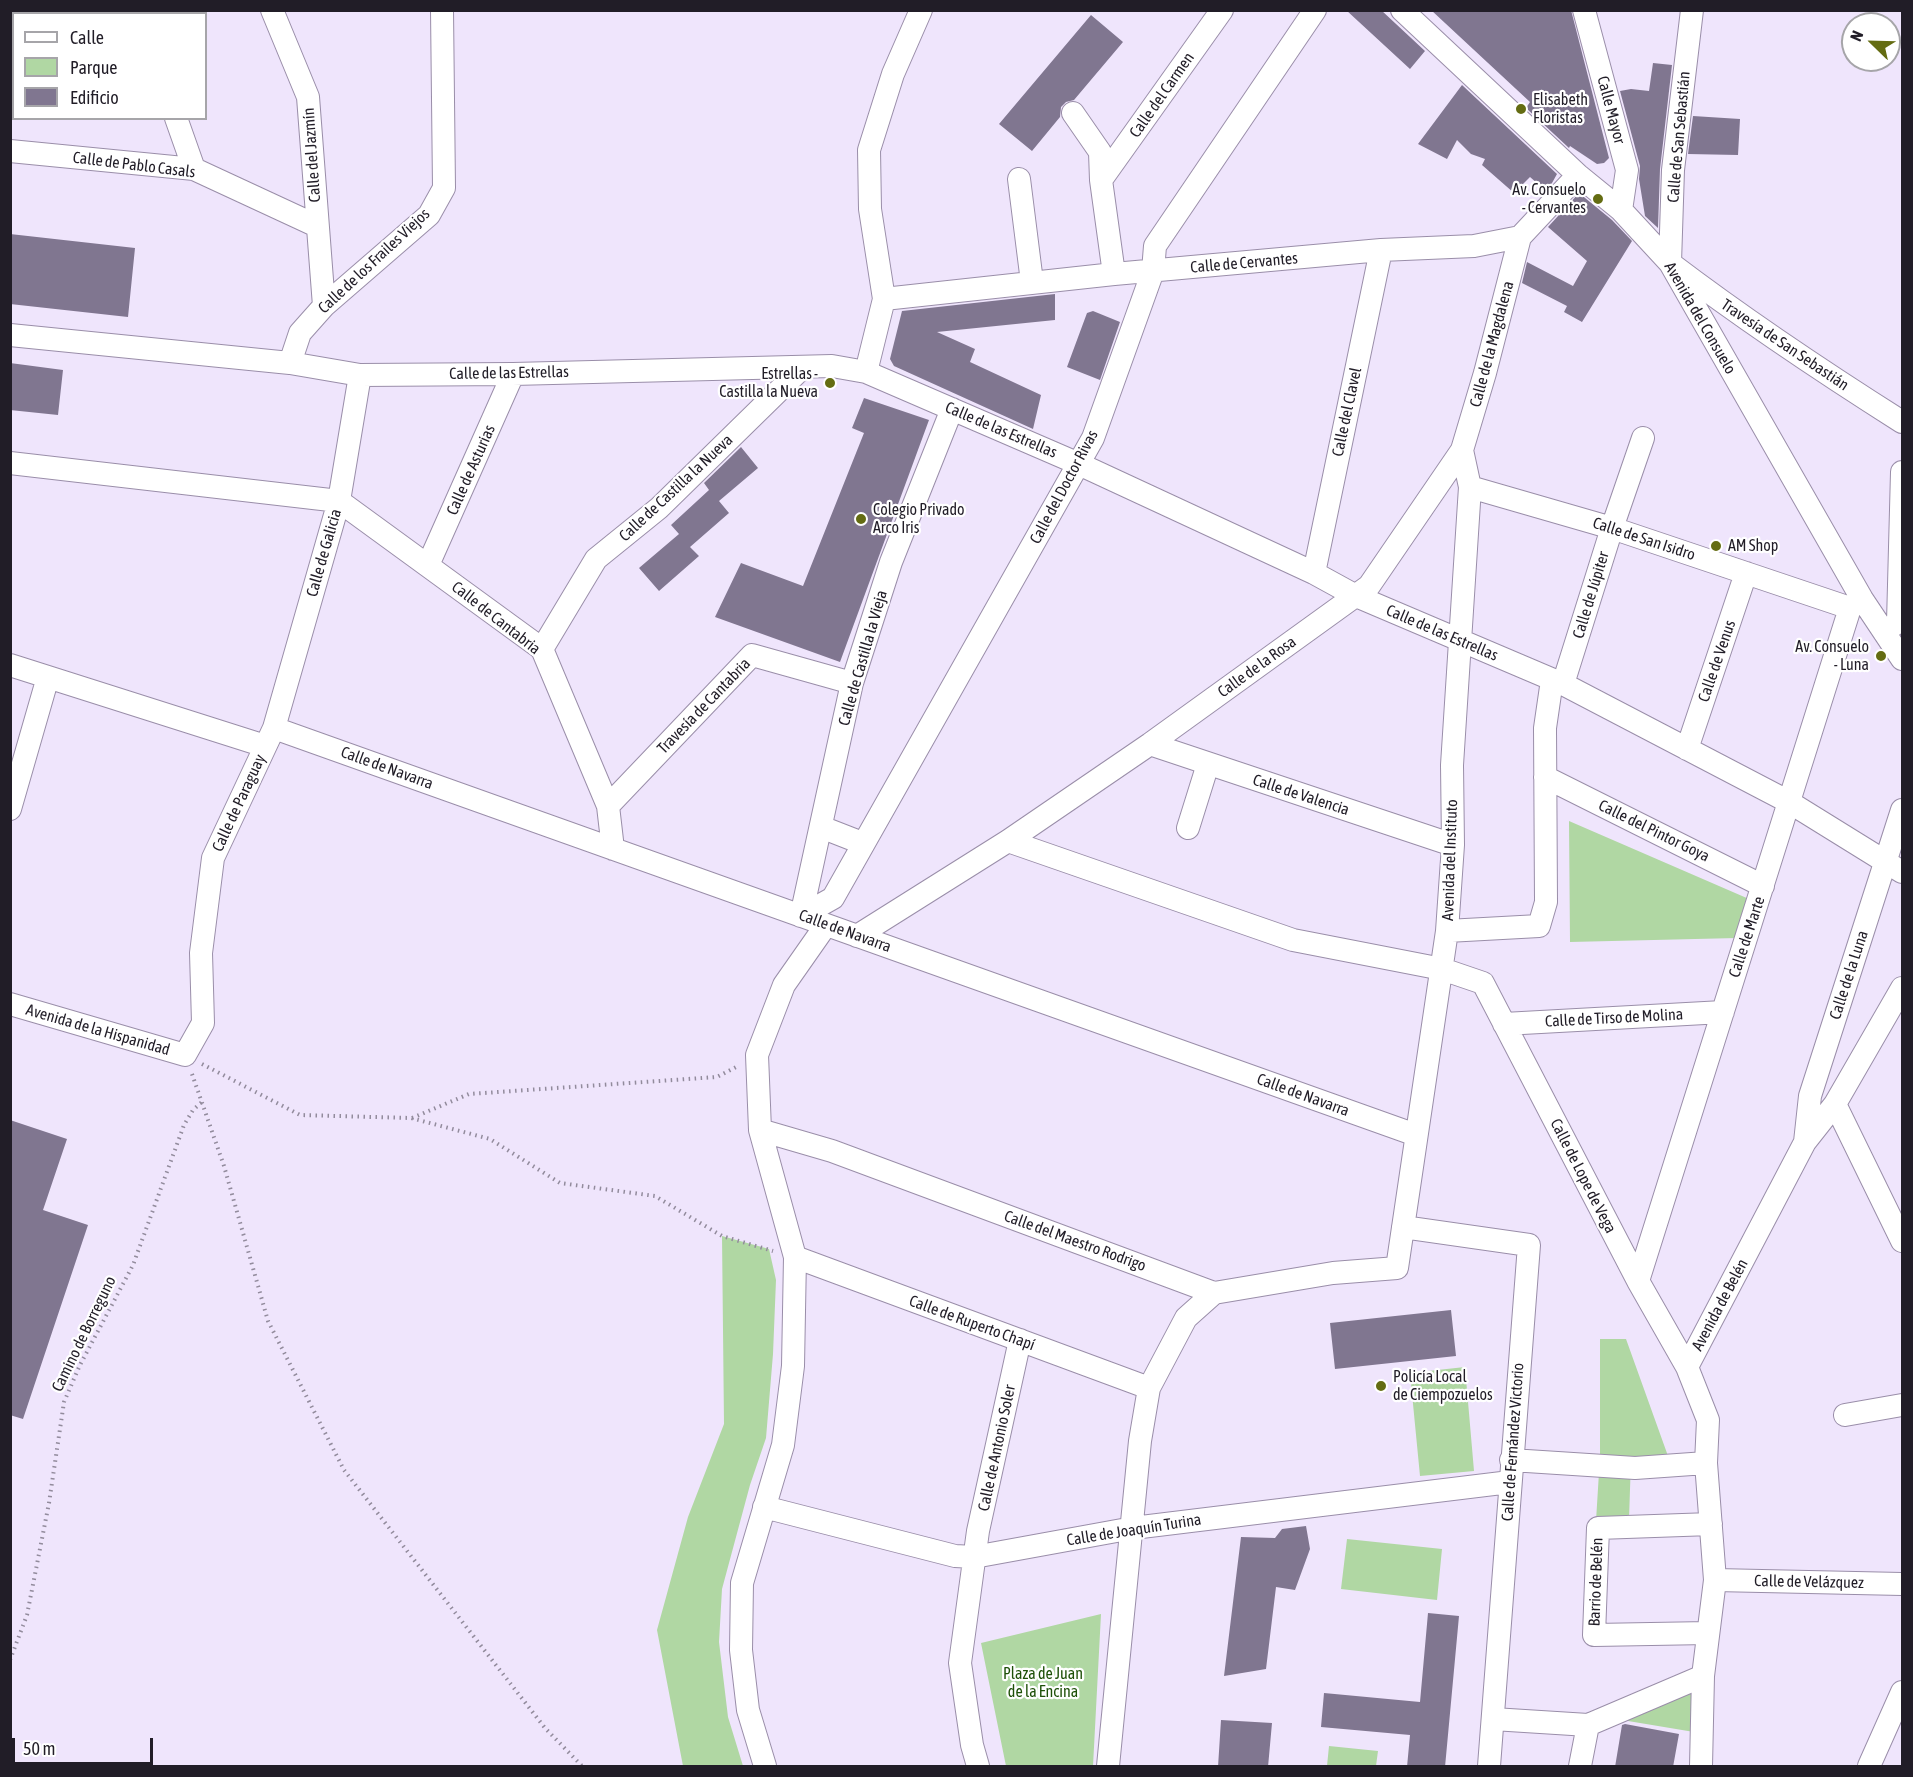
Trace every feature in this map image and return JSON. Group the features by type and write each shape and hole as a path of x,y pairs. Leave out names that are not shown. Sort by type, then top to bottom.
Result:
{"street":[{"name":"Calle del Jazmín","path":"272,10 308,97 324,306"},
{"name":"Calle de los Frailes Viejos","path":"290,363 300,333 324,306 429,215 444,188 442,10"},
{"path":"866,372 884,299 870,209 869,150 893,74 921,10"},
{"name":"Calle del Carmen","path":"1101,180 1222,10"},
{"name":"Calle del Doctor Rivas","path":"801,916 833,898 862,843 1093,438 1153,271 1155,246 1315,10"},
{"name":"Avenida del Consuelo","path":"1402,10 1578,175 1621,210 1670,263 1856,603 1884,632 1902,659"},
{"name":"Calle Mayor","path":"1584,10 1627,170 1621,210"},
{"name":"Calle de San Sebastián","path":"1670,263 1673,170 1692,10"},
{"path":"1073,113 1100,152 1101,180 1114,274"},
{"path":"177,120 194,169"},
{"name":"Calle de Pablo Casals","path":"10,151 194,169 317,226"},
{"path":"1520,237 1578,175"},
{"path":"1019,179 1032,282"},
{"name":"Calle de Cervantes","path":"884,299 1032,282 1381,250 1474,246 1520,237"},
{"name":"Calle de la Magdalena","path":"1462,450 1485,373 1520,237"},
{"name":"Calle del Clavel","path":"1314,573 1381,250"},
{"name":"Travesía de San Sebastián","path":"1670,263 1725,305 1800,357 1902,422"},
{"name":"Calle de las Estrellas","path":"10,334 290,363 360,375 513,374 832,366 866,372 1079,464 1314,573 1356,596 1558,682 1789,802 1894,867"},
{"name":"Calle de Castilla la Nueva","path":"542,649 597,559 659,508 803,367"},
{"name":"Calle de Asturias","path":"429,565 513,374"},
{"name":"Calle de Galicia","path":"269,737 339,501 360,375"},
{"name":"Calle de Castilla la Vieja","path":"801,916 852,683 891,562 952,409"},
{"name":"Calle de Júpiter","path":"1558,682 1643,438"},
{"name":"Avenida del Instituto","path":"1397,1268 1447,930 1453,845 1452,765 1470,487 1462,450"},
{"name":"Calle de la Rosa","path":"856,936 1008,841 1150,744 1369,586 1462,450"},
{"path":"10,463 339,501"},
{"path":"1884,632 1898,622 1902,472"},
{"name":"Calle de San Isidro","path":"1470,487 1612,528 1746,573 1856,603"},
{"name":"Calle de Cantabria","path":"339,501 542,649 608,806 613,849"},
{"name":"Calle de Venus","path":"1687,749 1746,573"},
{"name":"Calle de Marte","path":"1638,1281 1789,802 1856,603"},
{"name":"Travesía de Cantabria","path":"608,806 752,655 852,683"},
{"name":"Calle de Navarra","path":"10,665 269,737 613,849 1416,1135"},
{"path":"10,809 48,677"},
{"path":"1447,930 1539,926 1546,902 1545,728 1558,682"},
{"name":"Calle de Paraguay","path":"185,1055 203,1023 201,953 213,858 269,737"},
{"name":"Calle de Valencia","path":"1150,744 1453,845"},
{"path":"1188,828 1208,764"},
{"name":"Calle del Pintor Goya","path":"1545,777 1763,886"},
{"name":"Calle de la Luna","path":"1805,1142 1810,1096 1894,867 1902,810"},
{"path":"820,827 862,843"},
{"path":"1008,841 1293,940 1442,969"},
{"path":"765,1767 748,1710 741,1650 742,1583 783,1445 794,1366 795,1257 760,1130 757,1055 784,985 826,925"},
{"name":"Calle de Lope de Vega","path":"1442,969 1483,983 1638,1281 1687,1367"},
{"name":"Avenida de Belén","path":"1701,1767 1703,1676 1715,1580 1706,1463 1708,1420 1687,1367 1805,1142 1835,1104 1902,988"},
{"name":"Avenida de la Hispanidad","path":"10,1004 185,1055"},
{"name":"Calle de Tirso de Molina","path":"1504,1024 1723,1012"},
{"path":"1835,1104 1902,1240"},
{"name":"Calle del Maestro Rodrigo","path":"760,1130 832,1151 1214,1293 1333,1273 1397,1268"},
{"name":"Calle de Fernández Victorio","path":"1403,1227 1529,1245 1489,1767"},
{"name":"Calle de Ruperto Chapí","path":"795,1257 1149,1388"},
{"path":"1108,1767 1140,1442 1149,1388 1186,1318 1214,1293"},
{"name":"Calle de Antonio Soler","path":"974,1557 1020,1340"},
{"path":"1845,1415 1902,1405"},
{"path":"1511,1460 1635,1468 1706,1463"},
{"name":"Calle de Joaquín Turina","path":"764,1507 955,1556 974,1557 1133,1528 1510,1482"},
{"name":"Barrio de Belén","path":"1708,1633 1594,1635 1598,1528 1711,1524"},
{"path":"974,1557 960,1662 972,1745 978,1767"},
{"name":"Calle de Velázquez","path":"1715,1580 1902,1584"},
{"path":"1493,1719 1588,1725 1703,1676"},
{"path":"1869,1767 1902,1692"},
{"path":"1580,1767 1588,1725"}],"path":[{"path":"185,1055 224,1166 268,1322 344,1470 544,1728 582,1767"},
{"path":"185,1055 300,1115 411,1118 490,1139 560,1183 655,1196 722,1236 795,1257"},
{"path":"411,1118 469,1094 717,1077 757,1055"},
{"name":"Camino de Borreguno","path":"10,1660 27,1615 49,1503 64,1402 80,1365 133,1265 184,1125 202,1102"}],"green space":[{"path":"1569,821 1749,899 1737,938 1570,942"},
{"path":"722,1236 769,1249 776,1280 766,1438 750,1485 722,1589 719,1642 728,1717 743,1766 683,1766 657,1630 688,1517 724,1424"},
{"path":"1600,1339 1626,1339 1668,1456 1631,1460 1629,1519 1596,1521 1600,1456"},
{"path":"1465,1367 1474,1471 1420,1476 1410,1373"},
{"path":"1347,1539 1442,1549 1437,1600 1341,1589"},
{"name":"Plaza de Juan de la Encina","path":"1101,1614 1093,1766 1006,1766 981,1643"},
{"path":"1692,1687 1694,1732 1622,1720"},
{"path":"1329,1746 1378,1751 1376,1766 1327,1766"}],"building":[{"path":"1346,10 1381,10 1425,51 1410,69"},
{"path":"1431,10 1571,10 1609,158 1604,163 1597,164 1570,146 1569,148 1526,108 1530,102"},
{"path":"1091,15 1123,42 1074,100 1066,102 1061,107 1060,117 1032,151 999,124"},
{"path":"1653,63 1672,65 1660,169 1658,228 1645,216 1639,179 1640,166 1620,91 1631,89 1649,91"},
{"path":"1462,85 1557,174 1545,190 1530,177 1514,193 1482,165 1485,159 1471,154 1457,140 1447,159 1418,144"},
{"path":"1693,116 1740,119 1738,155 1688,154"},
{"path":"1579,193 1612,220 1632,241 1582,322 1564,312 1567,306 1522,283 1527,262 1573,286 1587,261 1548,227"},
{"path":"10,234 135,248 128,317 10,304"},
{"path":"1055,294 1055,320 937,332 975,349 970,362 1041,395 1033,429 894,366 890,359 902,311"},
{"path":"1093,311 1120,322 1100,380 1067,367 1087,313"},
{"path":"10,363 63,370 58,415 10,410"},
{"path":"864,398 929,420 840,662 715,617 741,563 803,586 864,433 852,428"},
{"path":"741,447 758,468 719,501 729,513 690,547 699,556 659,591 639,568 679,534 671,525 709,490 704,483"},
{"path":"10,1120 67,1139 43,1210 88,1225 23,1419 10,1415"},
{"path":"1451,1310 1456,1356 1335,1369 1330,1323"},
{"path":"1306,1526 1310,1549 1295,1590 1276,1587 1266,1669 1224,1676 1241,1537 1275,1538 1282,1529"},
{"path":"1428,1613 1459,1616 1445,1767 1407,1767 1410,1735 1321,1727 1324,1693 1420,1702"},
{"path":"1221,1720 1272,1723 1268,1767 1218,1767"},
{"path":"1622,1725 1679,1734 1673,1767 1615,1767"}],"place":[{"name":"Elisabeth Floristas","path":"1521,109"},
{"name":"Av. Consuelo - Cervantes","path":"1598,199"},
{"name":"Estrellas - Castilla la Nueva","path":"830,383"},
{"name":"Colegio Privado Arco Iris","path":"861,519"},
{"name":"AM Shop","path":"1716,546"},
{"name":"Av. Consuelo - Luna","path":"1881,656"},
{"name":"Policía Local de Ciempozuelos","path":"1381,1386"}]}
